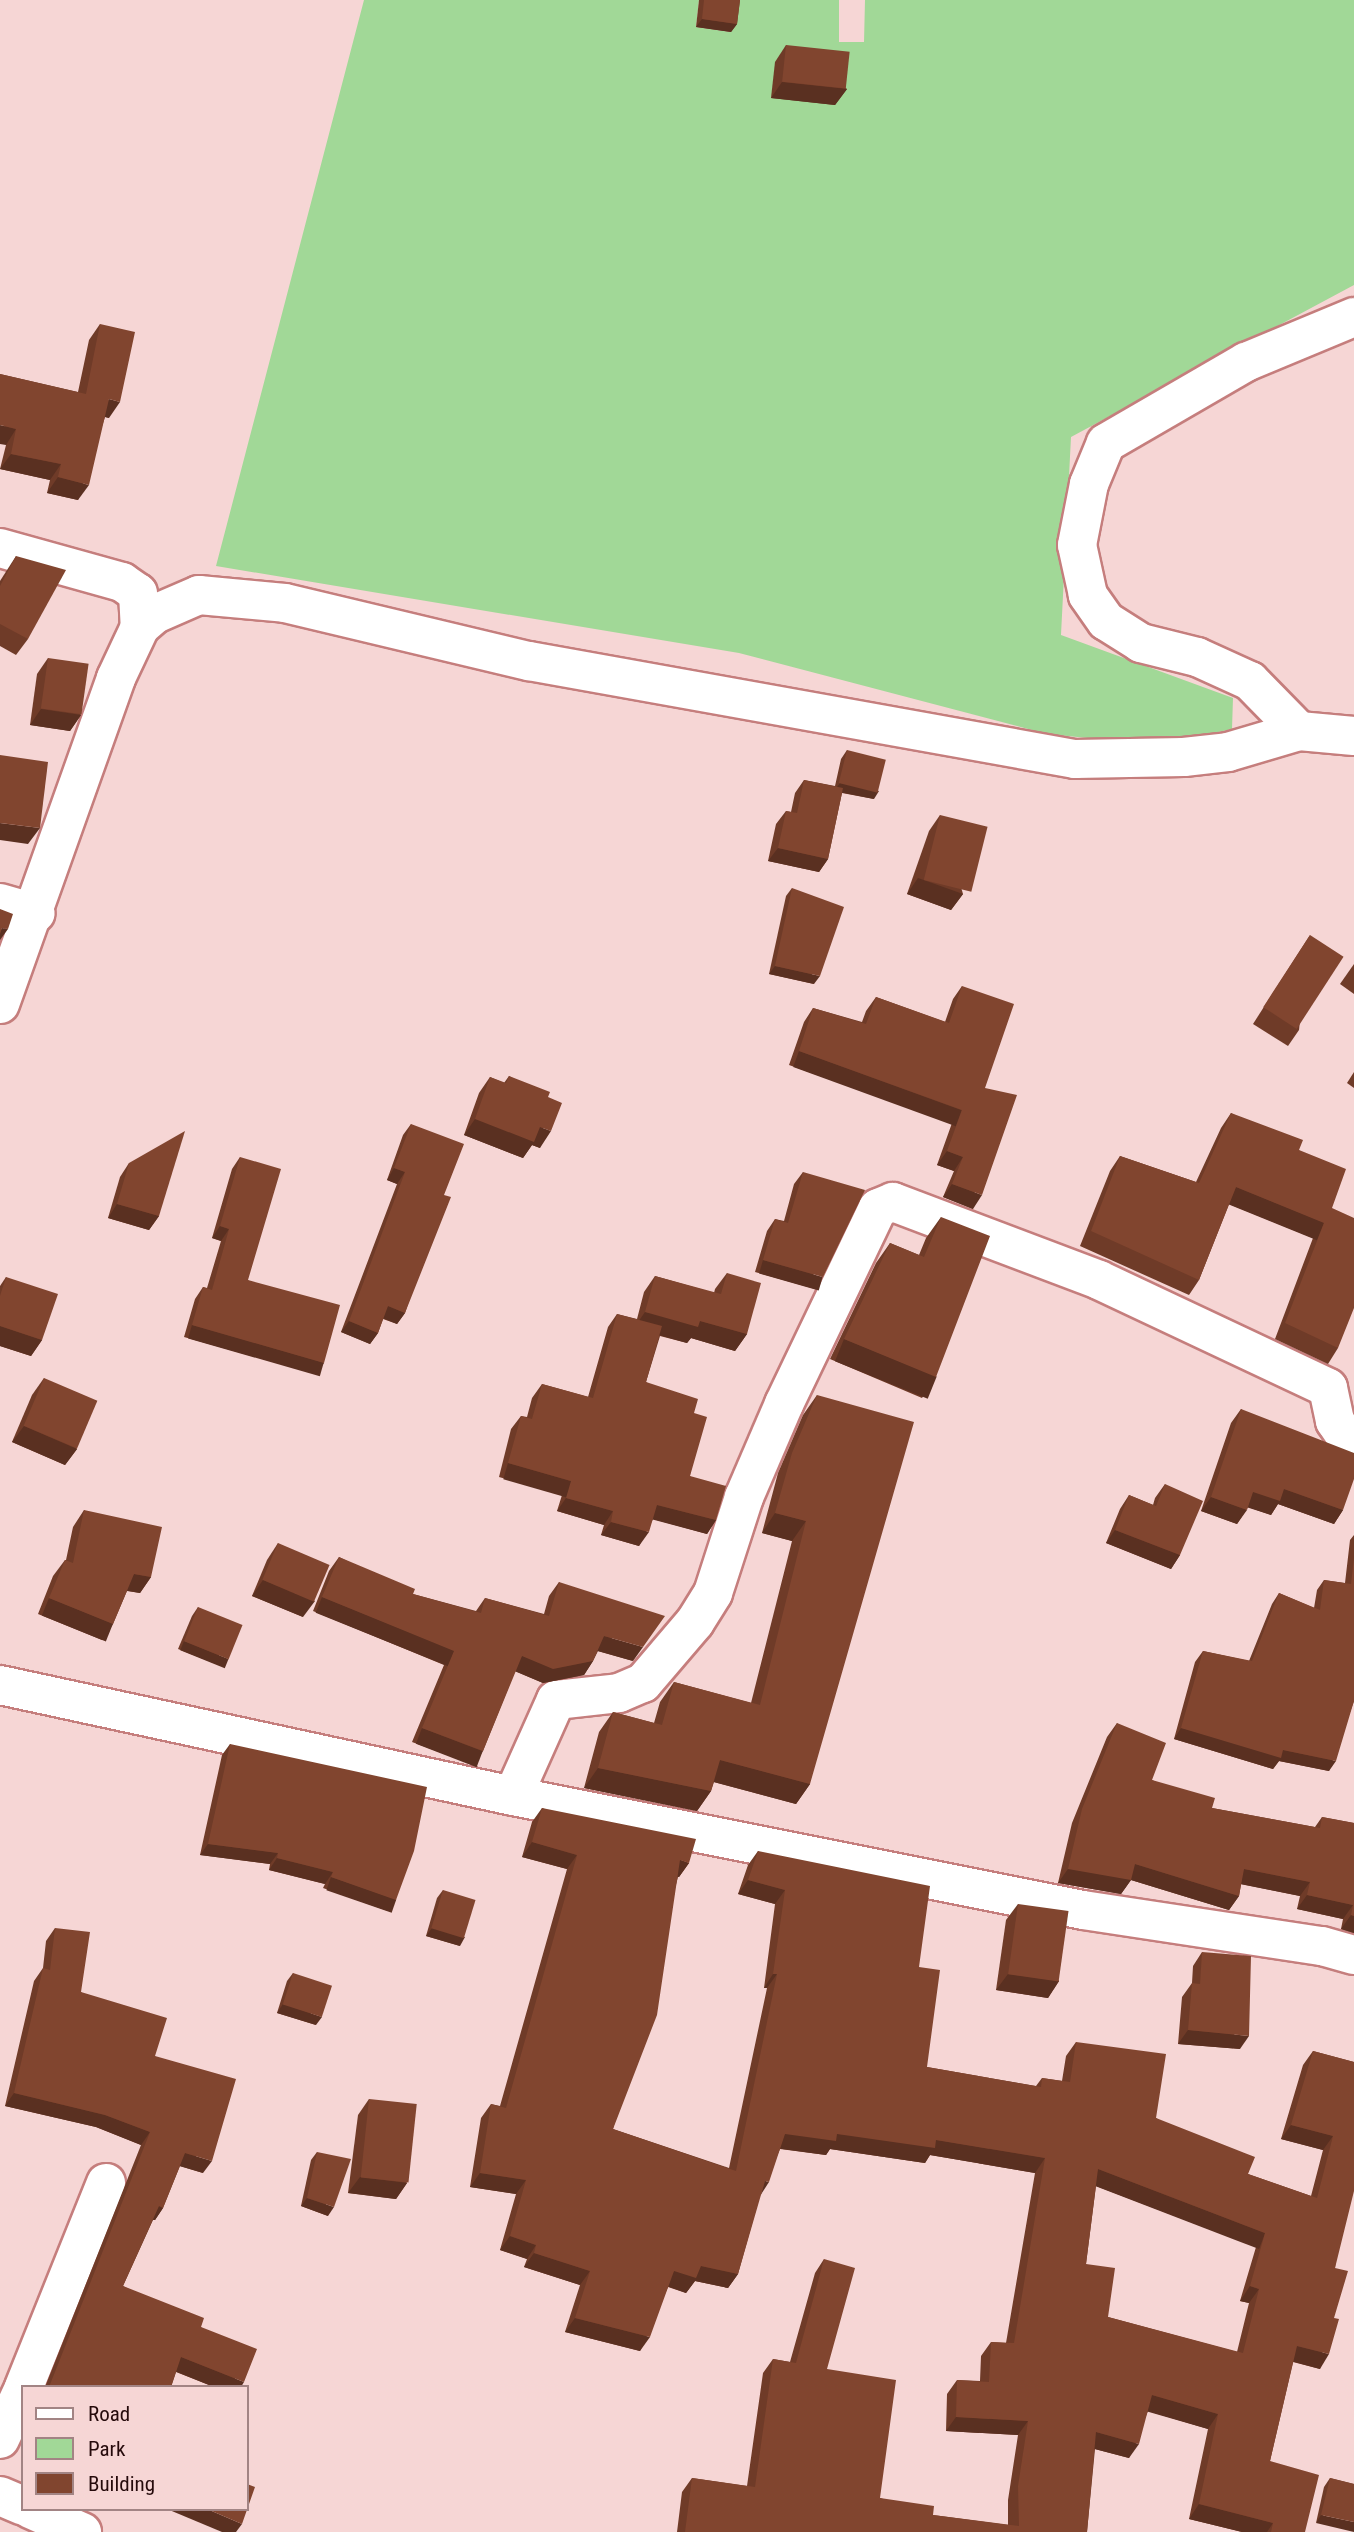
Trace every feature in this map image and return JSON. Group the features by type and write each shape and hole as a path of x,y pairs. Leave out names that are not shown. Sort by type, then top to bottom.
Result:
{"street":[{"path":"1299,732 1250,681 1198,657 1141,643 1106,621 1088,595 1077,545 1089,484 1106,443 1246,362 1354,317"},
{"path":"0,548 122,582 138,593 140,627"},
{"path":"0,1004 18,908 140,627 155,614 200,595 243,597 529,661 1075,759 1184,757 1228,752 1299,732 1354,736"},
{"path":"513,1796 556,1700 619,1693 643,1683 695,1622 713,1593 744,1497 833,1307 846,1268 878,1209 893,1202 1099,1280 1328,1388 1335,1420 1354,1449"},
{"path":"0,1685 513,1796 1083,1910 1322,1946 1354,1955"},
{"path":"24,2385 106,2183"},
{"path":"0,2439 21,2392"},
{"path":"0,2496 21,2508"},
{"path":"34,2516 82,2532"}],"green space":[{"path":"364,0 699,0 696,27 731,32 736,0 839,0 839,42 864,42 865,0 1354,0 1354,285 1071,437 1061,635 1233,698 1232,729 1159,745 1047,734 739,653 216,566"}],"building":[{"path":"704,0 740,0 737,24 702,19"},
{"path":"786,45 850,52 846,88 782,82"},
{"path":"100,324 135,332 120,402 109,399 89,485 58,477 61,464 11,454 16,429 0,425 0,374 86,394"},
{"path":"16,556 66,570 28,639 0,624 0,586"},
{"path":"48,658 89,664 82,714 41,709"},
{"path":"847,750 886,760 878,793 839,783"},
{"path":"0,755 48,762 40,828 0,823"},
{"path":"804,780 843,788 828,859 778,848 786,811 797,813"},
{"path":"940,815 988,827 971,892 924,880"},
{"path":"792,888 844,907 820,976 775,966"},
{"path":"0,909 13,914 8,929 2,928 0,934"},
{"path":"1310,935 1344,957 1297,1029 1263,1007"},
{"path":"962,986 1014,1004 985,1088 1017,1095 982,1195 952,1184 963,1157 947,1151 962,1110 799,1051 813,1008 866,1024 876,997 949,1023"},
{"path":"509,1076 550,1092 548,1097 562,1103 551,1131 540,1127 534,1142 475,1119 490,1077 506,1083"},
{"path":"1231,1113 1303,1140 1299,1150 1346,1169 1332,1208 1354,1218 1354,1308 1338,1348 1285,1323 1324,1223 1236,1187 1199,1280 1091,1231 1120,1156 1199,1183"},
{"path":"411,1124 464,1144 444,1195 451,1197 405,1313 388,1306 378,1333 349,1321 405,1172 394,1168"},
{"path":"185,1131 159,1216 117,1204 129,1163"},
{"path":"240,1157 281,1169 248,1280 340,1305 324,1363 192,1325 203,1287 212,1290 229,1229 220,1226"},
{"path":"803,1172 865,1190 823,1277 763,1260 775,1219 788,1223"},
{"path":"941,1217 990,1236 936,1377 844,1339 890,1243 924,1257"},
{"path":"727,1273 761,1283 747,1334 700,1321 698,1327 645,1312 655,1276 721,1294"},
{"path":"6,1277 58,1294 42,1340 0,1326 0,1296"},
{"path":"617,1314 662,1326 646,1382 698,1399 694,1413 707,1417 690,1476 726,1486 716,1520 657,1505 649,1532 611,1522 613,1511 566,1498 571,1481 508,1463 521,1416 532,1419 542,1384 593,1398"},
{"path":"44,1378 97,1401 77,1449 24,1426"},
{"path":"817,1395 914,1422 810,1784 720,1760 711,1791 598,1768 613,1712 662,1725 674,1682 760,1705 806,1521 775,1513 792,1453"},
{"path":"1241,1409 1354,1453 1354,1479 1343,1510 1284,1489 1280,1501 1253,1492 1247,1510 1211,1497"},
{"path":"1165,1484 1203,1501 1180,1555 1115,1530 1129,1495 1156,1506"},
{"path":"84,1510 162,1527 151,1577 134,1574 113,1624 49,1598 65,1560 73,1563"},
{"path":"278,1543 330,1565 314,1602 262,1580"},
{"path":"339,1557 415,1589 413,1594 481,1613 485,1598 549,1616 559,1582 665,1616 643,1647 604,1636 593,1661 553,1669 522,1656 483,1751 422,1728 454,1651 322,1597"},
{"path":"1354,1558 1354,1701 1336,1761 1283,1750 1281,1758 1181,1728 1203,1651 1252,1661 1279,1593 1320,1610 1324,1580 1351,1584"},
{"path":"198,1607 243,1625 229,1659 184,1641"},
{"path":"1117,1723 1166,1743 1152,1780 1215,1798 1212,1808 1320,1828 1322,1817 1354,1823 1354,1916 1351,1915 1353,1905 1307,1895 1310,1882 1244,1869 1239,1896 1135,1864 1131,1880 1068,1869 1082,1809"},
{"path":"230,1744 427,1787 414,1851 396,1900 331,1877 333,1872 277,1858 278,1853 208,1844"},
{"path":"542,1808 696,1839 689,1863 680,1860 657,2015 613,2129 736,2171 777,1974 773,1974 785,1890 748,1880 758,1851 930,1886 919,1967 940,1970 927,2067 1041,2087 1042,2078 1070,2082 1076,2042 1166,2054 1156,2118 1255,2157 1248,2174 1317,2198 1333,2136 1291,2125 1313,2051 1354,2062 1354,2191 1335,2268 1348,2271 1334,2318 1339,2319 1329,2354 1297,2346 1270,2461 1319,2475 1305,2532 1271,2532 1273,2523 1199,2504 1218,2414 1152,2395 1139,2444 1096,2432 1087,2532 685,2532 692,2478 755,2487 773,2359 796,2363 824,2259 855,2268 827,2369 896,2380 880,2498 934,2506 933,2515 1019,2526 1018,2486 1028,2421 956,2417 957,2380 989,2382 991,2342 1014,2343 1045,2158 936,2140 935,2148 837,2134 836,2141 785,2134 769,2182 765,2181 738,2274 701,2266 696,2278 674,2271 650,2337 575,2318 590,2271 534,2253 536,2245 510,2236 526,2180 480,2173 491,2104 506,2108 577,1855 532,1842","holes":["1098,2169 1265,2233 1250,2286 1259,2289 1243,2353 1108,2317 1115,2268 1086,2264"]},
{"path":"443,1890 476,1900 464,1938 431,1928"},
{"path":"1018,1904 1069,1911 1059,1981 1008,1974"},
{"path":"55,1928 90,1932 81,1992 167,2018 155,2056 236,2079 212,2161 185,2153 163,2208 159,2206 123,2286 204,2318 201,2327 257,2349 244,2382 181,2357 172,2385 50,2385 150,2132 105,2115 14,2093 43,1968 50,1970"},
{"path":"1202,1952 1251,1956 1249,2036 1188,2030 1192,1983 1200,1984"},
{"path":"293,1973 332,1986 322,2017 283,2004"},
{"path":"369,2099 417,2104 408,2183 361,2178"},
{"path":"317,2152 351,2159 334,2207 307,2198"},
{"path":"1330,2478 1354,2484 1354,2522 1321,2515"},
{"path":"248,2484 255,2487 248,2507"},
{"path":"212,2511 247,2511 242,2524"}]}
